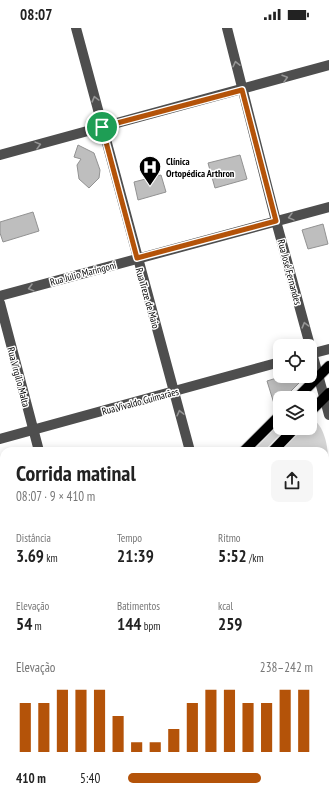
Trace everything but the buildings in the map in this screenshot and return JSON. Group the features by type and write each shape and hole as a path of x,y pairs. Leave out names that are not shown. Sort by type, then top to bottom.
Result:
{"main road":[{"path":"304,391 329,366"},
{"path":"317,405 327,395"},
{"path":"248,447 273,422"},
{"path":"277,447 288,435"}],"street":[{"name":"Rua Treze de Maio","path":"76,28 189,447"},
{"name":"Rua José Fernandes","path":"227,28 307,339"},
{"path":"0,155 329,65"},
{"name":"Rua Júlio Maringoni","path":"0,296 329,207"},
{"name":"Rua Virgílio Malta","path":"0,303 38,447"},
{"path":"317,352 329,349"},
{"name":"Rua Vivaldo Guimarães","path":"0,439 273,364"},
{"name":"Rua José Fernandes","path":"317,373 327,395 329,415"}],"shaded area":[{"path":"317,423 323,431 327,447 285,447 297,435 317,435"},
{"path":"273,430 273,435 279,435 268,447 257,447"}],"place":[{"name":"Clínica Ortopédica Arthron","path":"150,186"}],"route":[{"path":"242,90 276,221 137,258 102,127 242,90"}]}
